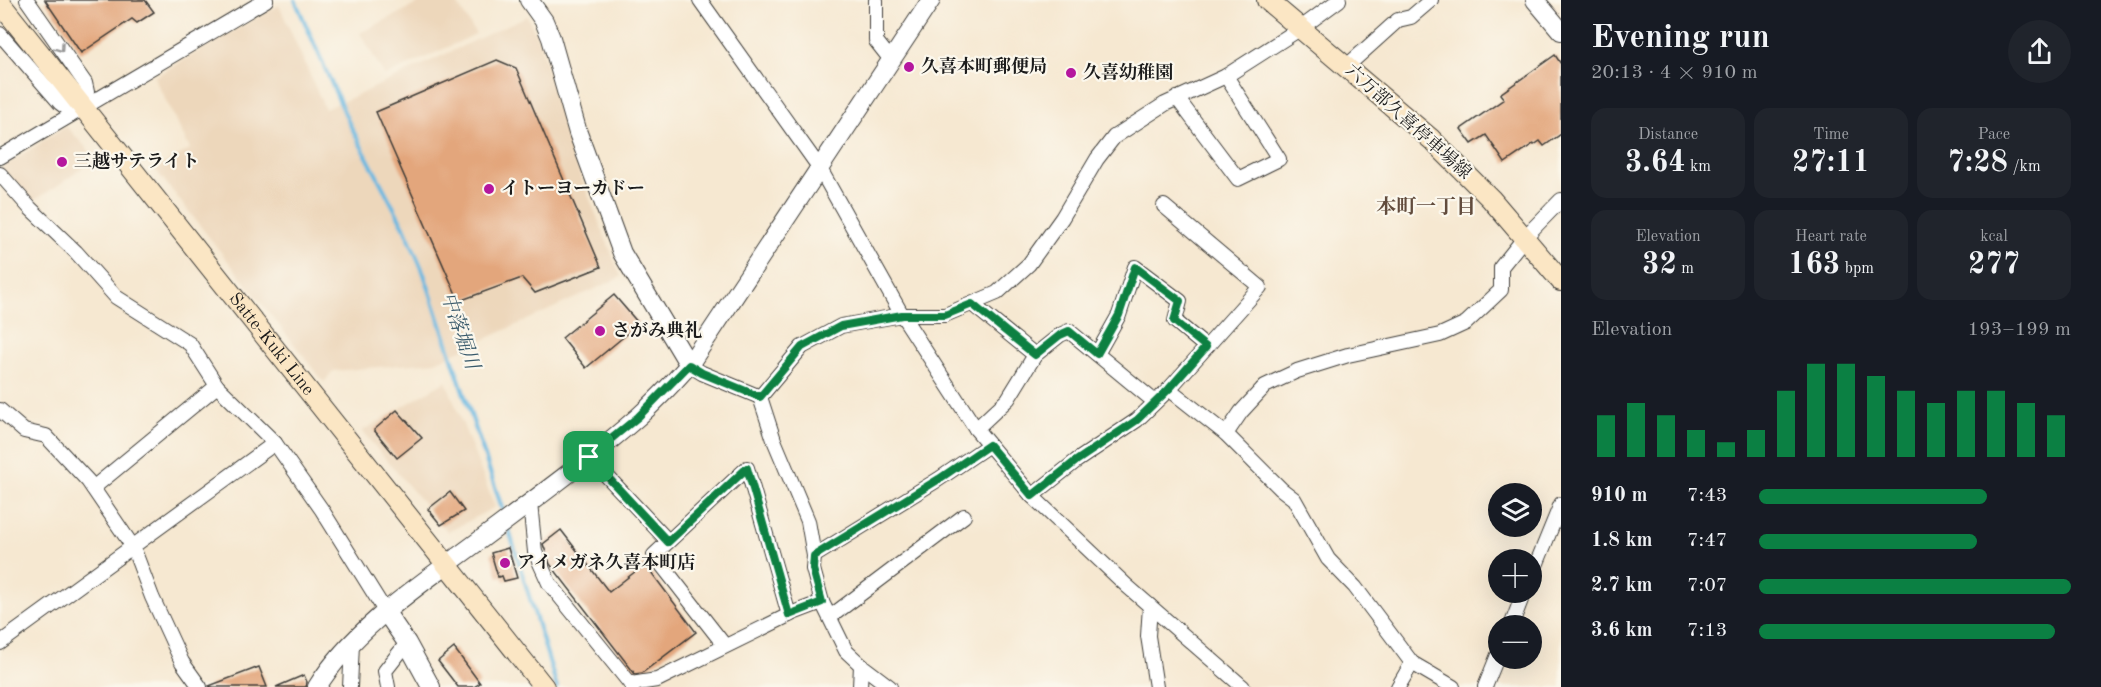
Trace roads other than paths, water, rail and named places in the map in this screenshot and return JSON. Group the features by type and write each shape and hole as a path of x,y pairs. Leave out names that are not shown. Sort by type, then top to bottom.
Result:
{"main road":[{"name":"六万部久喜停車場線","path":"1267,0 1438,146 1491,199 1561,281"},
{"name":"Satte-Kuki Line","path":"0,3 544,687"}],"street":[{"path":"27,0 85,83 87,92 83,108"},
{"path":"529,0 544,21 551,38 578,133 621,253 689,365 702,373 760,397 774,440 808,521 814,556 813,569 822,602 846,651 890,687"},
{"path":"700,0 819,167 902,315 976,429 1032,496 1150,606 1243,687"},
{"path":"876,0 876,41 891,60"},
{"path":"317,687 341,652 386,611 589,457 638,417 689,365 931,0"},
{"path":"760,397 802,347 841,326 902,315 945,315 997,293 1029,264 1062,218 1114,137 1164,104 1226,76 1301,28 1339,0"},
{"path":"1347,66 1398,20 1412,17 1431,0"},
{"path":"1535,0 1561,31"},
{"path":"0,157 258,2"},
{"path":"0,34 60,103 64,106 83,108"},
{"path":"1177,98 1238,179 1279,159 1226,76"},
{"path":"0,174 116,297 190,344 217,386 275,443 322,510 407,643 431,687"},
{"path":"1226,434 1265,386 1286,376 1347,355 1440,336 1466,323 1502,290 1501,267 1525,237 1561,200"},
{"path":"1032,496 1076,461 1137,420 1169,389 1260,287 1164,206"},
{"path":"1097,354 1119,315 1135,267 1180,301 1174,321 1206,347"},
{"path":"972,304 1035,355"},
{"path":"976,429 1008,399 1035,355 1060,335 1069,331 1155,402"},
{"path":"93,488 217,386"},
{"path":"1169,389 1226,434 1294,499 1328,559 1355,587 1412,663 1453,687"},
{"path":"0,410 24,431 46,436 93,488 133,547 152,597 182,662 200,687"},
{"path":"0,643 275,443"},
{"path":"814,556 939,479 989,445"},
{"path":"589,457 668,542"},
{"path":"725,646 654,555 747,468 789,615"},
{"path":"530,503 535,552 549,584 632,686 657,680 789,615 822,602"},
{"path":"1542,551 1561,504"},
{"path":"830,617 964,516"},
{"path":"1150,606 1148,636 1156,687"},
{"path":"388,687 385,670 407,643"},
{"path":"350,687 352,644"},
{"path":"1398,687 1412,663"},
{"path":"860,687 861,665"},
{"path":"1485,687 1492,669"}],"waterway":[{"name":"中落堀川","path":"295,0 349,123 404,227 423,271 504,514"},
{"name":"中落堀川","path":"508,527 557,687"}],"place":[{"name":"久喜本町郵便局","path":"909,67"},
{"name":"久喜幼稚園","path":"1071,73"},
{"name":"三越サテライト","path":"62,162"},
{"name":"イトーヨーカドー","path":"489,189"},
{"name":"さがみ典礼","path":"600,331"},
{"name":"アイメガネ久喜本町店","path":"505,563"}],"district":[{"name":"本町一丁目","path":"1426,208"}]}
